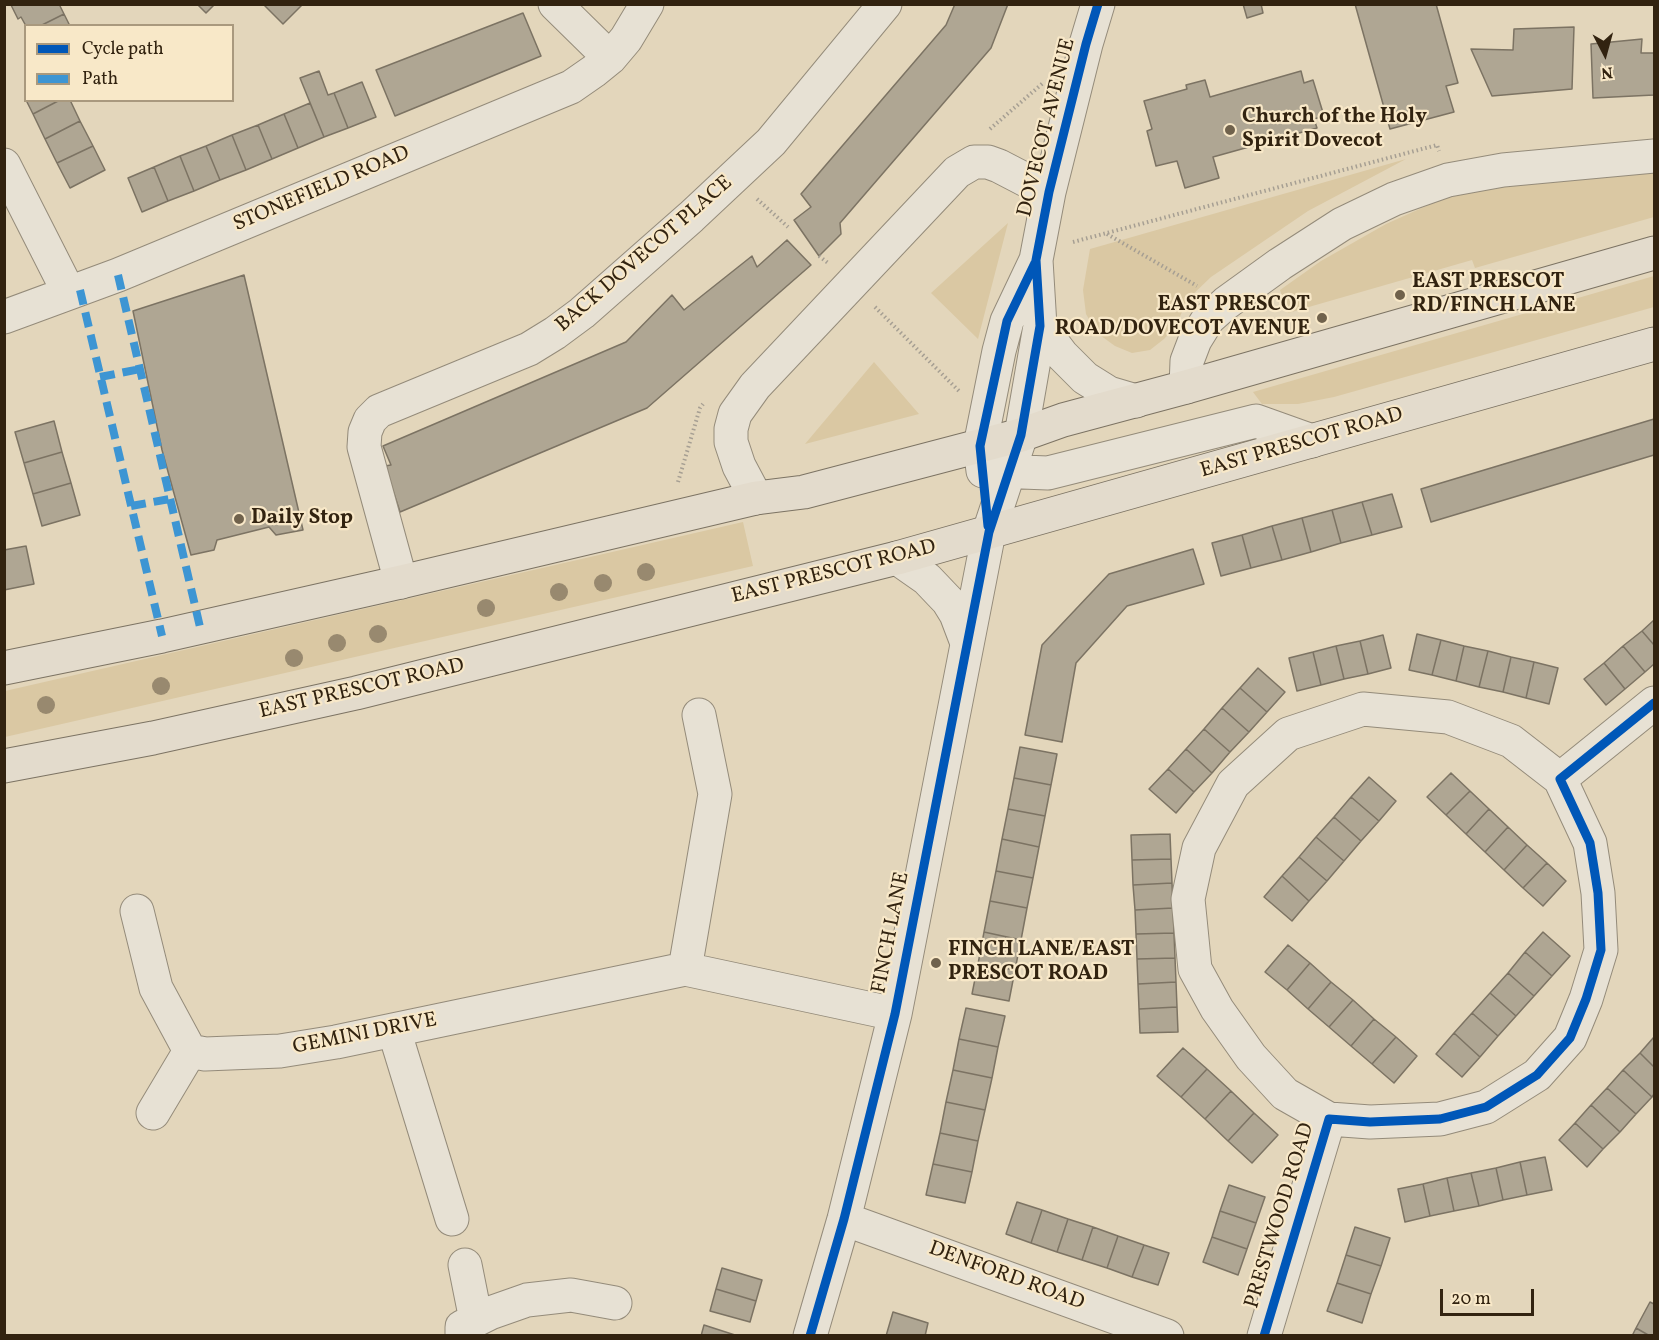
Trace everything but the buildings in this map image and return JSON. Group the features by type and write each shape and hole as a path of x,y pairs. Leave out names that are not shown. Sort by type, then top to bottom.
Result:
{"highway":[{"path":"4,668 162,636 756,498 804,492 1021,435 1063,420 1654,253"},
{"name":"EAST PRESCOT ROAD","path":"4,766 153,738 356,693 897,558 1654,344"}],"street":[{"path":"555,4 618,49 647,4"},
{"name":"BACK DOVECOT PLACE","path":"400,582 364,447 365,432 370,420 379,411 512,356 555,333 634,269 771,142 885,4"},
{"name":"DOVECOT AVENUE","path":"1021,435 1040,326 1037,256 1049,192 1098,4"},
{"name":"STONEFIELD ROAD","path":"4,317 118,275 546,98 571,87 618,49"},
{"path":"1186,387 1187,361 1195,340 1209,319 1226,303 1280,264 1342,224 1394,199 1448,180 1503,170 1654,156"},
{"path":"756,498 738,466 731,442 734,418 755,386 957,172 974,162 988,162 1049,192"},
{"path":"4,165 69,293"},
{"name":"DOVECOT AVENUE","path":"980,446 1007,321 1037,256"},
{"path":"1040,326 1062,355 1085,378 1109,393 1136,401"},
{"path":"980,446 988,456 1010,469 1048,473 1256,421 1312,441"},
{"name":"FINCH LANE","path":"810,1335 844,1219 895,1014 989,532 1021,435"},
{"name":"FINCH LANE","path":"980,446 989,532"},
{"path":"897,558 927,579 948,601 960,621 967,643"},
{"path":"1329,1119 1285,1094 1251,1057 1216,1009 1195,969 1188,899 1199,848 1233,784 1288,734 1363,709 1448,717 1511,741 1560,779 1654,703"},
{"path":"686,969 715,794 699,715"},
{"name":"PRESTWOOD ROAD","path":"1264,1335 1329,1119 1370,1122 1440,1119 1486,1107 1537,1075 1570,1038 1586,999 1601,950 1598,893 1590,843 1560,779"},
{"path":"137,911 156,988 190,1051 153,1113"},
{"name":"GEMINI DRIVE","path":"190,1051 205,1054 280,1051 394,1030 686,969 895,1014"},
{"path":"394,1030 452,1219"},
{"name":"DENFORD ROAD","path":"844,1219 1167,1335"},
{"path":"465,1265 476,1323 527,1300 571,1295 615,1303"}],"path":[{"path":"1037,256 1107,233 1437,145 1448,180"},
{"path":"734,178 788,227"},
{"path":"1107,233 1226,303"},
{"path":"819,256 851,284 962,393"}],"shaded area":[{"path":"1406,159 1308,211 1211,277 1187,300 1176,326 1150,350 1132,353 1115,346 1097,333 1086,314 1083,290 1090,249"},
{"path":"1654,169 1654,217 1475,268 1472,260 1288,313 1280,290 1321,261 1386,224 1444,198 1507,183"},
{"path":"1008,223 978,339 931,293"},
{"path":"1654,276 1654,307 1334,397 1298,404 1262,404 1253,392"},
{"path":"874,362 919,414 805,444"},
{"path":"743,522 753,566 5,737 5,691"}],"marked path":[{"path":"118,275 200,627"},
{"path":"80,290 162,636"},
{"path":"100,377 140,369"},
{"path":"131,506 170,499"}],"cycle path":[{"path":"810,1336 844,1219 895,1014 989,532 1021,435 1040,326 1036,260 1049,192 1098,4"},
{"path":"988,526 980,446 1007,321 1035,263"},
{"path":"1264,1336 1329,1119 1370,1122 1440,1119 1486,1107 1537,1075 1570,1038 1586,999 1601,950 1598,893 1590,843 1560,779 1654,703"}],"place":[{"name":"Church of the Holy Spirit Dovecot","path":"1230,130"},
{"name":"EAST PRESCOT RD/FINCH LANE","path":"1400,295"},
{"name":"EAST PRESCOT ROAD/DOVECOT AVENUE","path":"1322,318"},
{"name":"Daily Stop","path":"239,519"},
{"name":"FINCH LANE/EAST PRESCOT ROAD","path":"936,963"}]}
